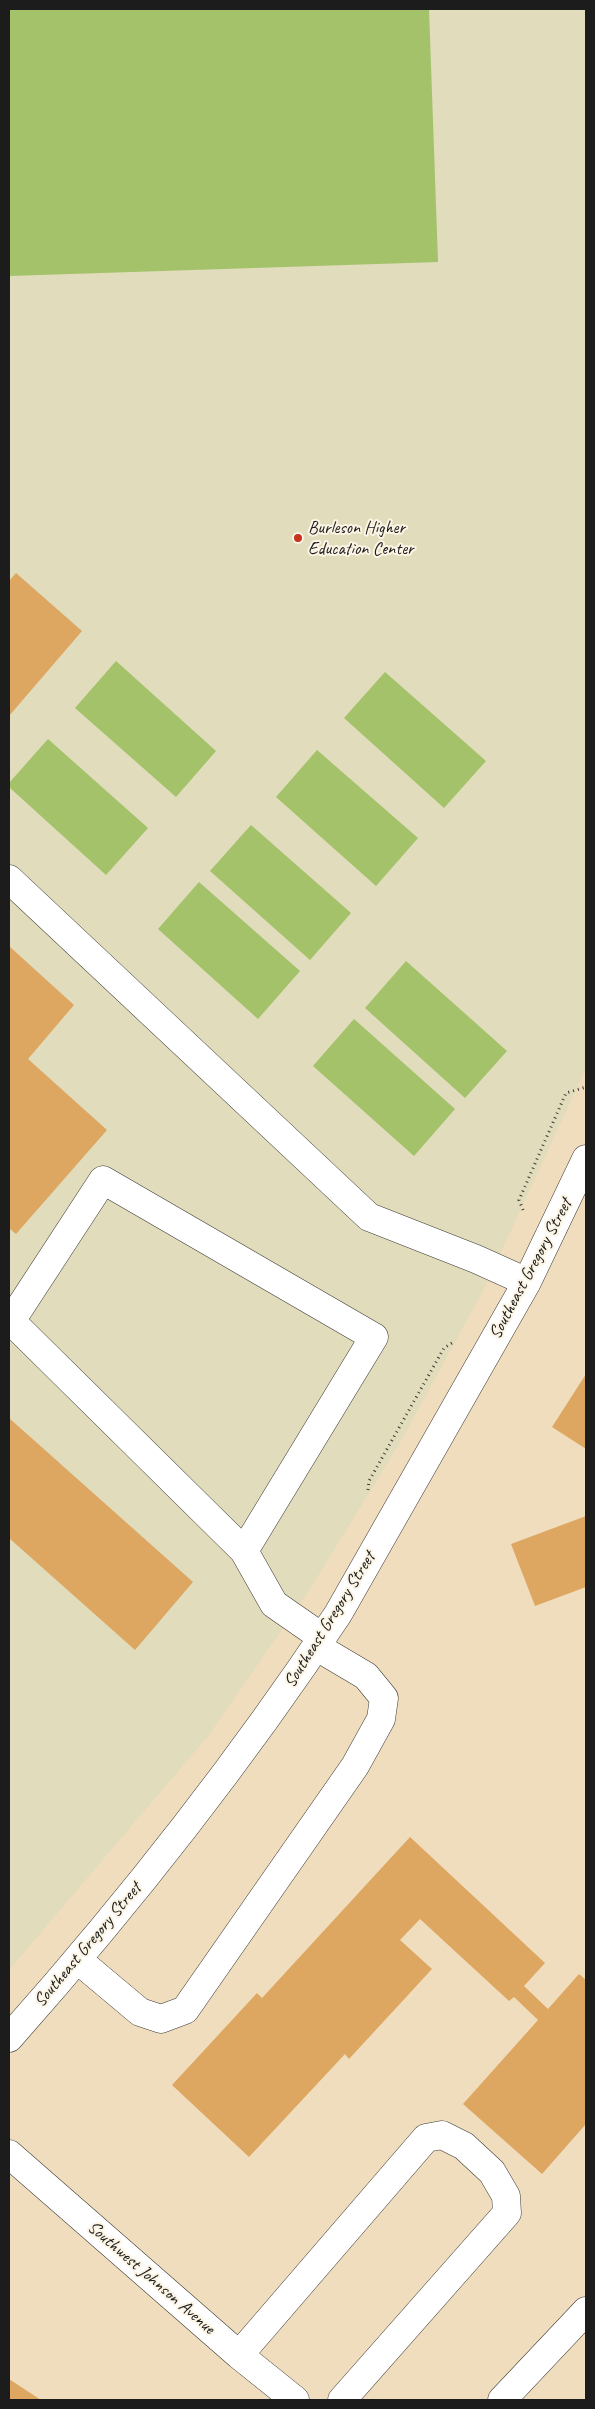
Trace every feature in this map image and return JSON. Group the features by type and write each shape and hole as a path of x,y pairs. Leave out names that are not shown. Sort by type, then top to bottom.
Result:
{"street":[{"path":"9,879 369,1217 476,1259 527,1282"},
{"name":"Southeast Gregory Street","path":"9,2038 78,1960 220,1780 320,1642 338,1614 527,1282 586,1161"},
{"path":"78,1960 140,2012 161,2019 185,2010 355,1766 381,1719 384,1698 366,1676 320,1642 274,1604 244,1551 11,1322 103,1180 374,1337 244,1551"},
{"path":"239,2356 426,2138 442,2135 464,2146 492,2172 506,2196 507,2213 342,2400"},
{"name":"Southwest Johnson Avenue","path":"9,2154 239,2356 295,2400"},
{"path":"502,2400 586,2311"}],"path":[{"path":"526,1217 519,1200 566,1093 586,1087"},
{"path":"368,1498 369,1481 444,1348 454,1342"}],"shaded area":[{"name":"Burleson Higher Education Center","path":"9,9 586,9 586,1068 484,1289 401,1441 310,1589 209,1735 9,1970"}],"green space":[{"path":"9,9 429,9 438,262 9,276"},
{"path":"116,661 216,751 176,797 75,708"},
{"path":"385,672 486,761 444,808 344,718"},
{"path":"48,739 148,828 106,875 9,787 9,783"},
{"path":"317,750 418,838 376,886 276,797"},
{"path":"251,825 351,913 310,960 210,871"},
{"path":"199,882 300,971 258,1019 158,929"},
{"path":"406,961 507,1051 465,1098 365,1008"},
{"path":"354,1019 455,1109 414,1156 313,1066"}],"building":[{"path":"16,573 82,631 9,716 9,581"},
{"path":"9,946 74,1005 28,1059 107,1130 16,1234 9,1228"},
{"path":"586,1374 586,1449 552,1427"},
{"path":"9,1418 193,1582 135,1650 9,1538"},
{"path":"586,1516 586,1587 535,1606 511,1544"},
{"path":"410,1837 545,1963 524,1986 548,2009 579,1974 586,1980 586,2124 542,2174 463,2104 538,2020 514,1997 509,2001 420,1919 400,1940 432,1969 349,2059 345,2054 249,2157 172,2085 257,1993 262,1998"},
{"path":"9,2379 41,2400 9,2400"}],"place":[{"name":"Burleson Higher Education Center","path":"298,538"}]}
